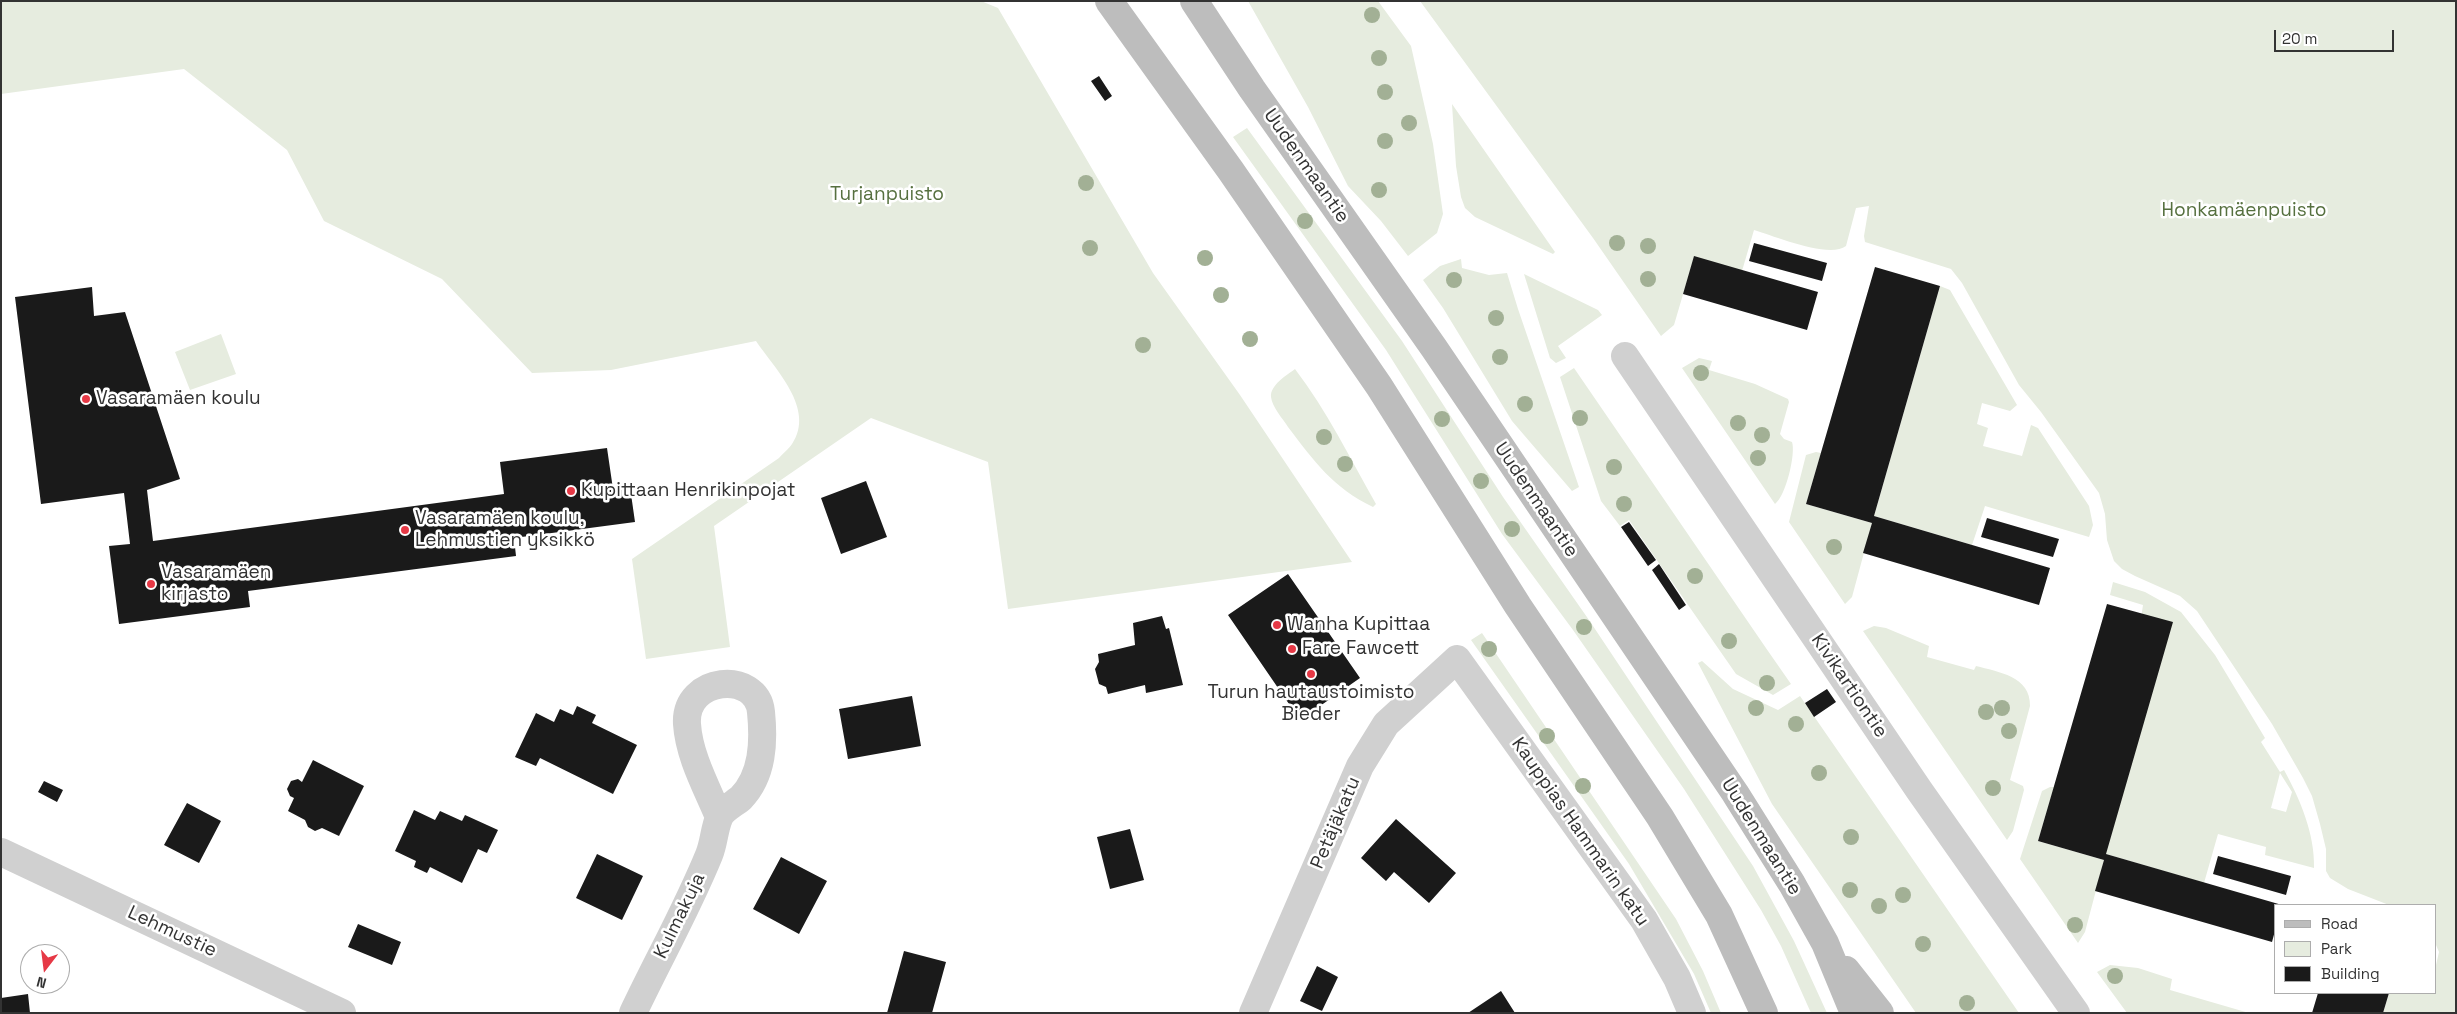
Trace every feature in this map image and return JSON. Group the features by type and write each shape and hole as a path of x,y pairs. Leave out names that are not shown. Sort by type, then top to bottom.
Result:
{"main road":[{"path":"1109,1 1231,171 1379,386 1518,606 1660,817 1719,914 1764,1013"},
{"name":"Uudenmaantie","path":"1194,1 1252,89 1439,356 1735,793 1792,884 1825,943 1854,1013"},
{"path":"1825,943 1880,1013"}],"street":[{"name":"Kivikartiontie","path":"1625,356 1919,790 2076,1013"},
{"name":"Petäjäkatu","path":"1253,1013 1360,766 1386,724 1457,659"},
{"name":"Kauppias Hammarin katu","path":"1457,659 1644,920 1677,978 1692,1013"},
{"name":"Kulmakuja","path":"634,1013 710,854 719,817"},
{"name":"Lehmustie","path":"1,852 342,1013"}],"green space":[{"name":"Turjanpuisto","path":"1,1 981,1 998,8 1153,273 1240,395 1352,562 1008,609 988,462 871,418 714,526 730,647 646,659 632,559 779,458 791,446 798,431 799,417 796,403 790,390 756,341 611,370 532,373 442,279 324,221 287,150 184,69 1,94"},
{"path":"1248,1 1378,1 1411,46 1433,144 1443,214 1437,233 1408,256 1381,221 1348,186 1308,107"},
{"name":"Honkamäenpuisto","path":"1420,1 2456,1 2456,1013 2383,1013 2389,994 2437,994 2437,961 2439,952 2437,947 2437,904 2386,904 2348,889 2330,878 2326,871 2326,849 2312,796 2272,724 2197,611 2180,596 2135,576 2122,569 2114,561 2107,540 2105,514 2099,493 2041,412 2019,385 1962,283 1951,269 1865,242 1864,236 1869,206 1856,208 1846,246 1838,249 1827,250 1801,245 1754,230 1742,271 1694,257 1674,325 1661,336 1593,238"},
{"path":"1452,104 1555,252 1553,254 1475,217 1465,208 1461,197 1456,166"},
{"path":"1247,128 1402,341 1503,497 1589,620 1753,866 1794,941 1827,1013 1811,1013 1781,946 1761,910 1684,789 1573,630 1502,534 1386,350 1233,137"},
{"path":"1461,259 1462,268 1489,275 1507,273 1579,487 1572,491 1512,421 1443,308 1423,280 1440,266"},
{"path":"1524,274 1598,310 1602,315 1558,346 1566,358 1556,363 1550,358"},
{"path":"1940,286 1950,290 2017,405 2010,411 1982,403 1977,424 1988,428 1983,446 2022,456 2031,425 2038,428 2089,506 2093,525 2089,537 1985,506 1972,545 1874,516"},
{"path":"221,334 236,374 190,390 175,352"},
{"path":"1699,358 1712,361 1709,370 1755,384 1788,399 1789,402 1780,434 1784,439 1792,442 1793,455 1786,484 1775,504 1682,368"},
{"path":"1574,368 1791,684 1773,695 1736,674 1629,520 1620,526 1601,501 1560,377"},
{"path":"1295,369 1318,401 1338,435 1376,504 1373,507 1346,491 1325,473 1276,409 1271,397 1273,388"},
{"path":"1816,452 1821,453 1806,504 1872,523 1852,597 1845,604 1789,522 1806,455"},
{"path":"2113,582 2145,592 2181,612 2215,655 2265,738 2261,742 2280,772 2284,770 2296,793 2312,842 2314,868 2265,855 2266,847 2218,834 2204,883 2106,854 2143,605 2110,595","holes":["2280,773 2292,792 2286,812 2271,808"]},
{"path":"1874,626 1886,628 1929,646 1927,657 1974,670 1976,666 2003,673 2012,677 2025,688 2029,696 2030,706 2010,780 2023,786 2024,790 2013,831 2007,840 1863,631"},
{"path":"1482,633 1676,919 1703,971 1721,1013 1711,1013 1694,974 1629,864 1471,640"},
{"path":"1702,661 1733,689 1778,710 1800,696 2019,1013 1916,1013 1772,804 1698,663"},
{"path":"2054,787 2038,841 2104,860 2085,932 2078,943 2020,859 2042,791"},
{"path":"2110,965 2138,968 2172,979 2170,990 2249,1013 2127,1013 2097,972"}],"building":[{"path":"1099,76 1112,96 1105,101 1091,81"},
{"path":"1754,243 1827,263 1822,281 1749,261"},
{"path":"1694,256 1818,292 1807,330 1683,294"},
{"path":"1875,267 1940,286 1874,516 2050,568 2039,605 1863,553 1872,523 1806,504"},
{"path":"92,287 94,316 125,312 180,479 147,490 153,541 504,494 500,462 607,448 613,489 630,487 635,522 514,538 516,556 248,591 250,607 119,624 109,546 130,544 124,493 41,504 15,297"},
{"path":"866,481 887,537 841,554 821,498"},
{"path":"1987,518 2059,539 2053,557 1981,537"},
{"path":"1629,522 1656,560 1648,566 1621,527"},
{"path":"1659,564 1686,605 1679,610 1652,570"},
{"path":"1288,574 1360,678 1300,720 1228,615"},
{"path":"2107,604 2173,622 2106,854 2279,904 2274,904 2274,934 2272,942 2095,891 2104,860 2038,841"},
{"path":"1162,616 1166,629 1169,628 1183,685 1146,693 1145,685 1108,694 1106,687 1099,684 1095,669 1099,662 1098,654 1135,645 1133,623"},
{"path":"1827,689 1836,702 1814,717 1805,703"},
{"path":"912,696 921,746 848,759 839,709"},
{"path":"577,706 596,715 592,723 637,745 613,794 540,758 536,766 515,757 536,713 554,722 560,709 573,715"},
{"path":"313,760 364,786 339,836 322,828 315,831 308,827 305,820 288,811 294,798 290,796 287,789 291,781 298,779 302,782"},
{"path":"44,781 63,790 57,802 38,792"},
{"path":"187,803 221,821 199,863 164,845"},
{"path":"414,810 435,820 440,811 462,821 465,815 498,830 487,853 478,849 462,883 430,867 427,873 414,867 416,861 395,851"},
{"path":"1396,819 1456,873 1429,903 1394,872 1386,881 1361,858"},
{"path":"1130,829 1144,880 1110,889 1097,837"},
{"path":"597,854 643,876 622,920 576,898"},
{"path":"2218,856 2291,876 2286,895 2213,874"},
{"path":"781,857 827,881 799,934 753,909"},
{"path":"358,924 401,942 392,965 348,947"},
{"path":"904,951 946,962 932,1013 887,1013"},
{"path":"1317,966 1338,977 1322,1011 1300,1001"},
{"path":"1501,991 1515,1013 1468,1013"},
{"path":"28,994 30,1013 1,1013 1,998"},
{"path":"2318,994 2389,994 2383,1013 2312,1013"}],"place":[{"name":"Vasaramäen koulu","path":"86,399"},
{"name":"Kupittaan Henrikinpojat","path":"571,491"},
{"name":"Vasaramäen koulu, Lehmustien yksikkö","path":"405,530"},
{"name":"Vasaramäen kirjasto","path":"151,584"},
{"name":"Wanha Kupittaa","path":"1277,625"},
{"name":"Fare Fawcett","path":"1292,649"},
{"name":"Turun hautaustoimisto Bieder","path":"1311,674"}]}
